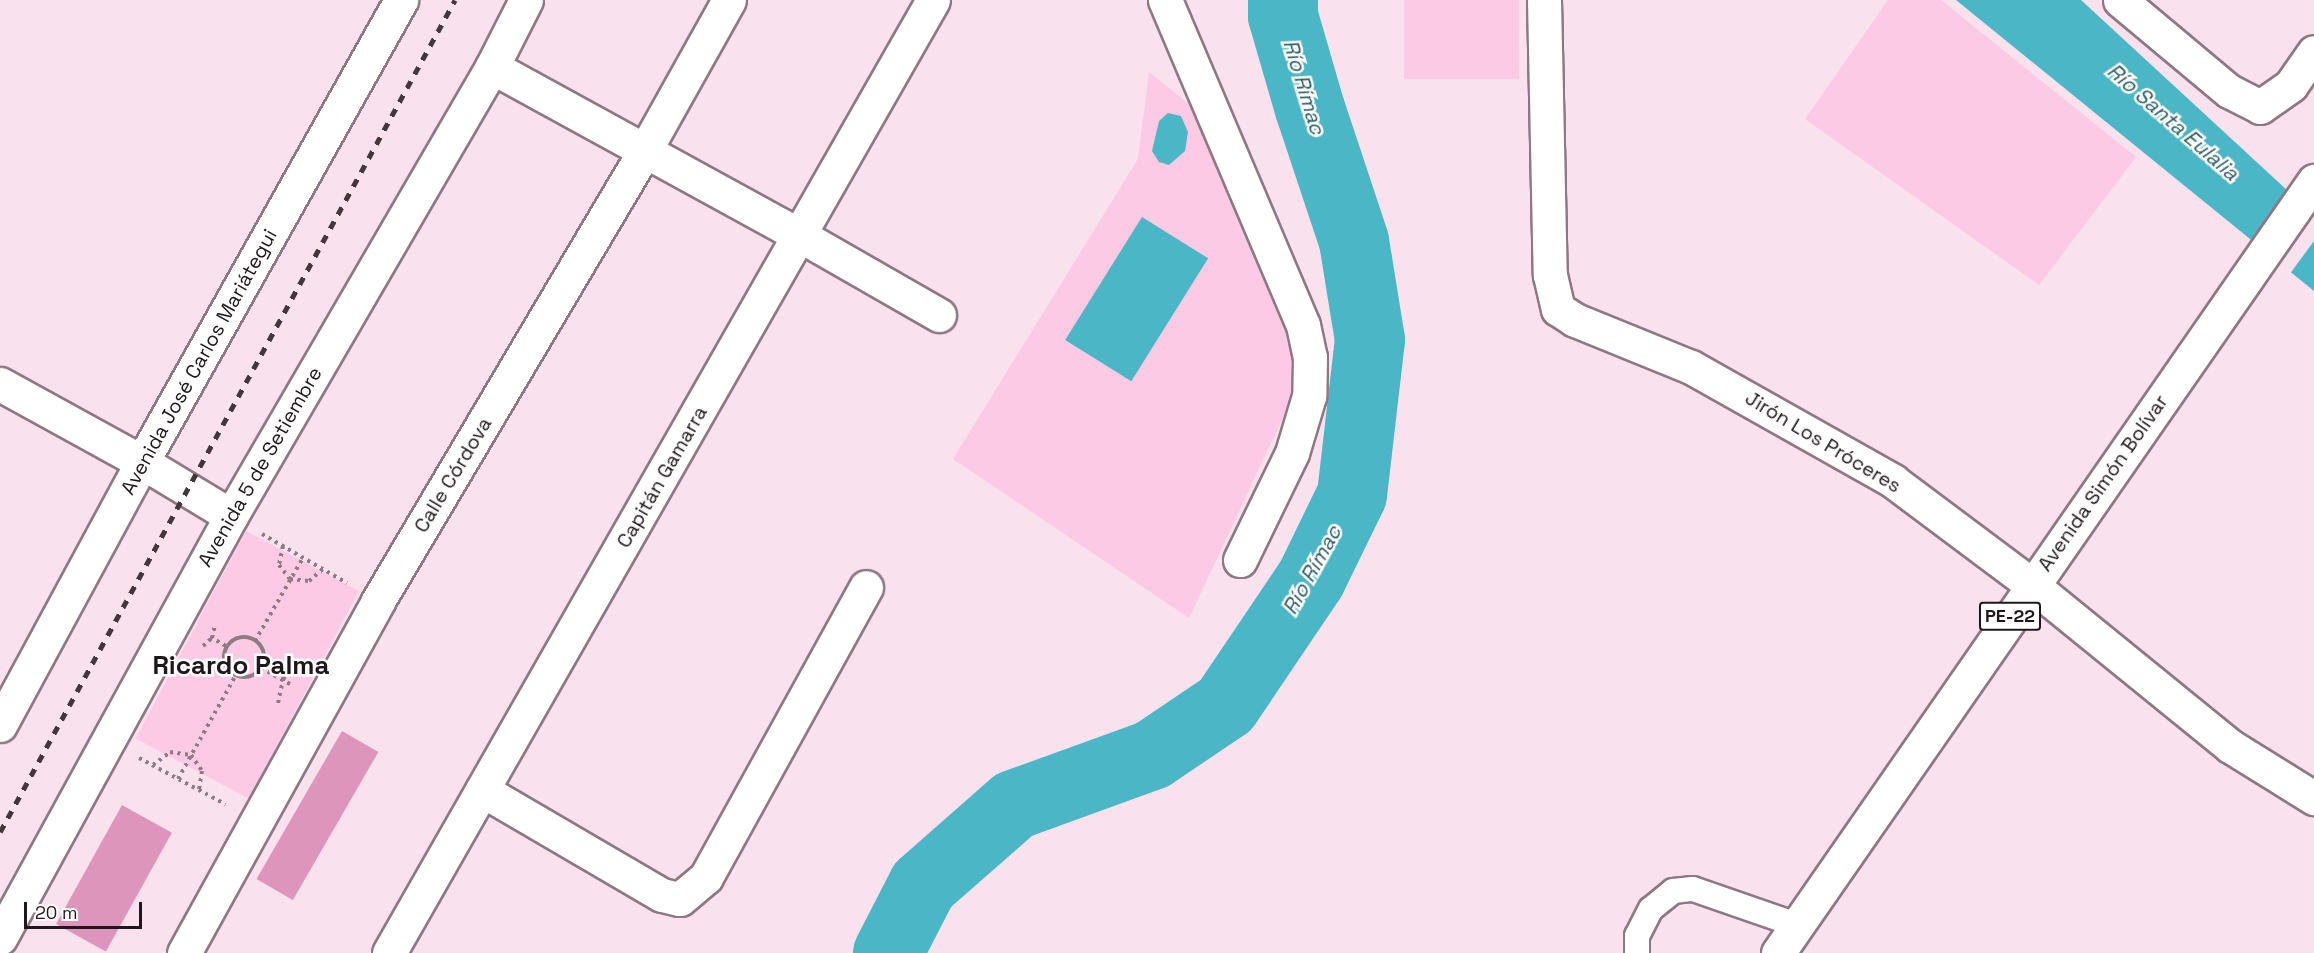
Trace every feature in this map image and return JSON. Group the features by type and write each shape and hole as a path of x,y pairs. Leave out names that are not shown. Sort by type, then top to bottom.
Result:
{"main road":[{"name":"Avenida José Carlos Mariátegui","path":"0,725 142,462 401,0"},
{"name":"Avenida 5 de Setiembre","path":"0,938 106,740 231,516 492,67 526,0"},
{"name":"Calle Córdova","path":"184,953 378,601 644,152 729,0"},
{"name":"Capitán Gamarra","path":"389,953 801,236 933,0"},
{"path":"1165,0 1304,325 1310,357 1309,396 1292,453 1240,560"},
{"name":"Jirón Los Próceres","path":"1544,0 1550,275 1558,309 1575,320 1691,367 1751,398 1893,481 2032,585 2230,746 2314,798"},
{"path":"2120,0 2229,91 2260,107 2291,85 2314,52"},
{"path":"492,67 801,236 939,315"},
{"name":"Avenida Simón Bolívar","path":"1778,953 2314,181"},
{"path":"0,384 142,462 231,516"},
{"path":"482,790 662,895 680,899 706,877 866,587"}],"lane":[{"path":"1637,953 1637,936 1651,909 1673,891 1693,889 1797,925"}],"path":[{"path":"231,516 378,601"},
{"path":"283,546 279,565 290,579 309,581 322,569"},
{"path":"255,641 303,558"},
{"path":"242,637 255,641 264,655 261,668 247,677 237,675 228,669 225,650 242,637"},
{"path":"261,668 299,689"},
{"path":"178,779 237,675"},
{"path":"106,740 258,822"},
{"path":"153,765 170,752 181,750 191,756 202,771 199,790"}],"shaded area":[{"path":"1404,0 1519,0 1519,79 1404,79"},
{"path":"1888,0 1941,0 2136,157 2039,285 1805,119"},
{"path":"1149,72 1204,116 1296,352 1294,394 1189,618 953,459 1138,159"},
{"path":"246,531 359,591 249,799 136,738"}],"water":[{"name":"Río Santa Eulalia","path":"1956,0 2081,0 2314,215 2314,291"},
{"path":"1168,113 1181,116 1188,132 1185,151 1169,165 1159,162 1152,151 1159,121"},
{"path":"1142,217 1208,258 1131,381 1065,340"}],"pier":[{"path":"2290,189 2314,210 2314,241 2289,275 2251,243"}],"building":[{"path":"342,731 378,752 293,900 256,879"},
{"path":"122,805 172,833 106,952 56,924"}],"waterway":[{"name":"Río Rímac","path":"888,953 923,885 1014,805 1152,755 1226,705 1311,579 1352,495 1370,340 1354,241 1310,109 1283,16 1283,0"}],"railway":[{"path":"0,832 455,0"}],"district":[{"name":"Ricardo Palma","path":"241,666"}]}
